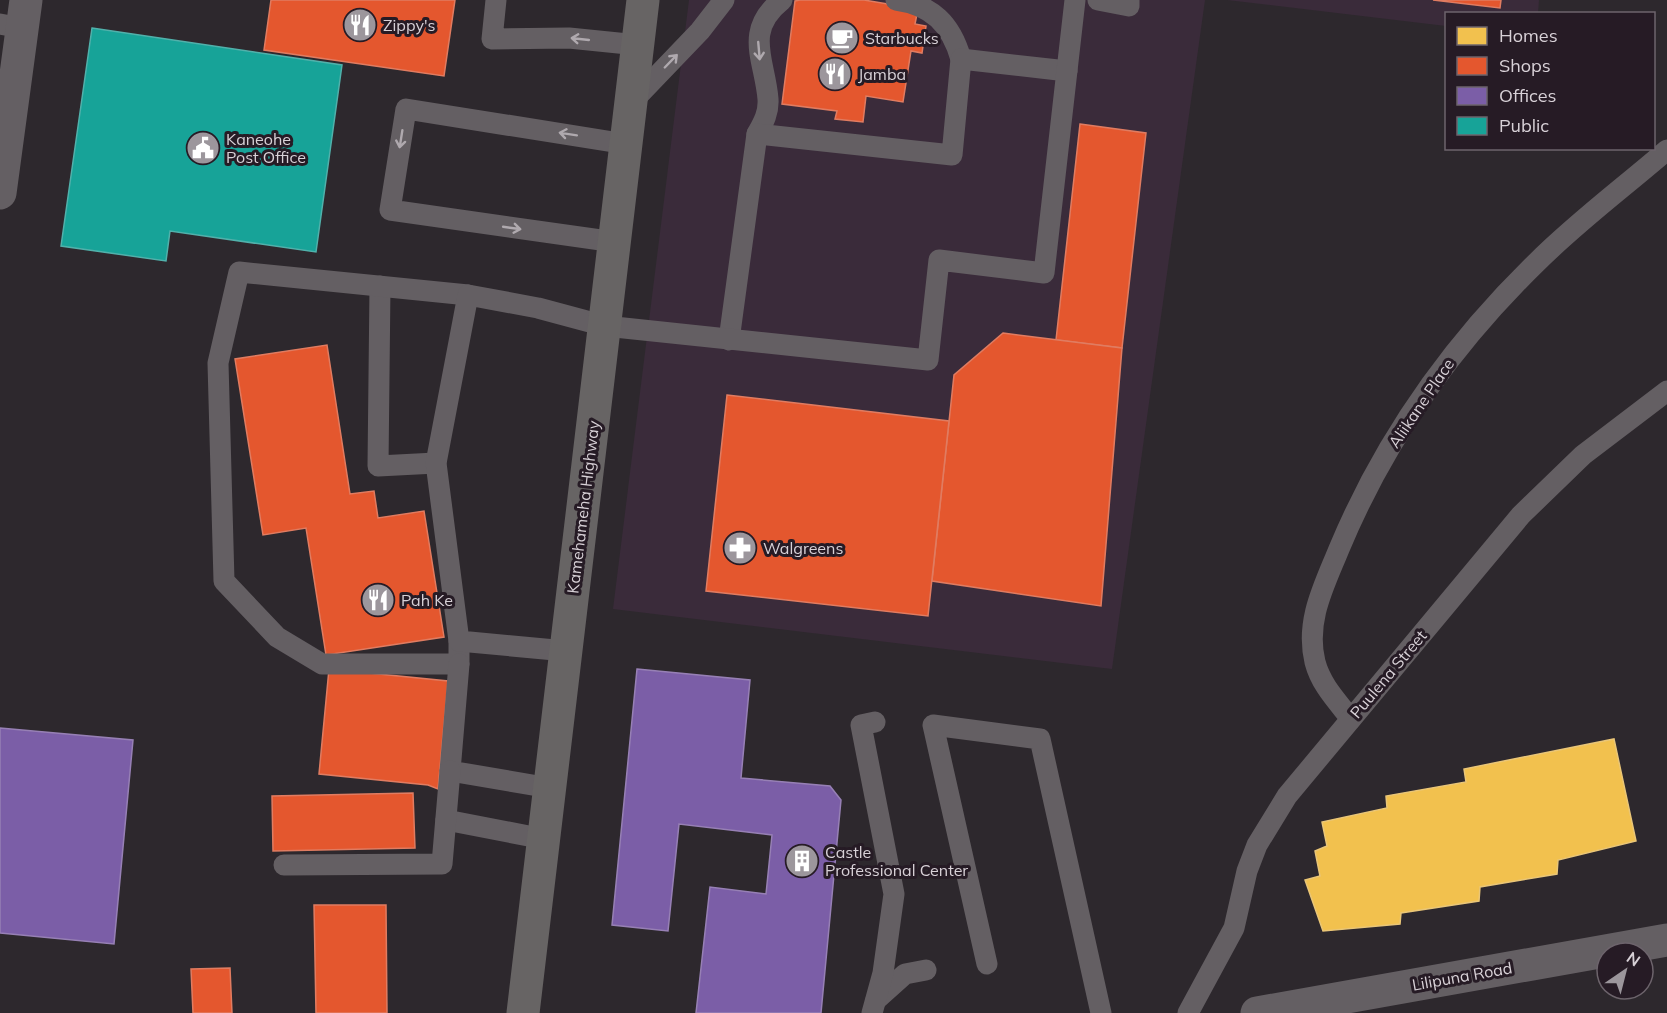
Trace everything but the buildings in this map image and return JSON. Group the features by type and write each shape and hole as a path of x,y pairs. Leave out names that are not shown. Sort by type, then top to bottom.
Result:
{"main road":[{"name":"Kamehameha Highway","path":"523,1013 643,0"}],"street":[{"path":"0,193 16,18"},
{"name":"Lilipuna Road","path":"1257,1013 1667,940"}],"lane":[{"path":"496,0 492,39 569,38 638,45"},
{"path":"631,103 700,31 724,0"},
{"path":"729,340 757,134 767,116 768,100 758,40 763,23 772,8 782,0"},
{"path":"757,134 952,155 961,58 948,26 935,14 919,5 896,0"},
{"path":"459,664 322,663 277,637 224,581 218,363 239,272 468,295 538,308 605,326 928,360 939,260 1044,273 1075,0"},
{"path":"1098,0 1129,6 1129,0"},
{"path":"961,58 1067,71"},
{"path":"615,242 390,210 405,109 626,144"},
{"name":"Aliikane Place","path":"1351,719 1324,686 1315,662 1312,638 1317,601 1370,483 1429,386 1500,299 1577,225 1667,150"},
{"path":"380,286 378,466 436,463"},
{"path":"284,865 442,864 459,641 436,463 468,295"},
{"name":"Puulena Street","path":"1188,1013 1234,928 1247,871 1271,820 1287,796 1521,515 1583,455 1667,391"},
{"path":"459,641 566,651"},
{"path":"874,1007 883,972 894,894 861,725 875,722"},
{"path":"987,964 933,725 1040,739 1101,1013"},
{"path":"450,771 550,788"},
{"path":"446,820 544,839"},
{"path":"874,1007 904,974 926,970"}],"shaded area":[{"path":"689,0 1205,0 1112,669 613,609"},
{"path":"1227,0 1539,0 1538,12 1445,12 1445,26"}],"place":[{"name":"Zippy's","path":"360,25"},
{"name":"Starbucks","path":"842,38"},
{"name":"Jamba","path":"835,74"},
{"name":"Kaneohe Post Office","path":"203,148"},
{"name":"Walgreens","path":"740,548"},
{"name":"Pah Ke","path":"378,600"},
{"name":"Castle Professional Center","path":"802,861"}]}
